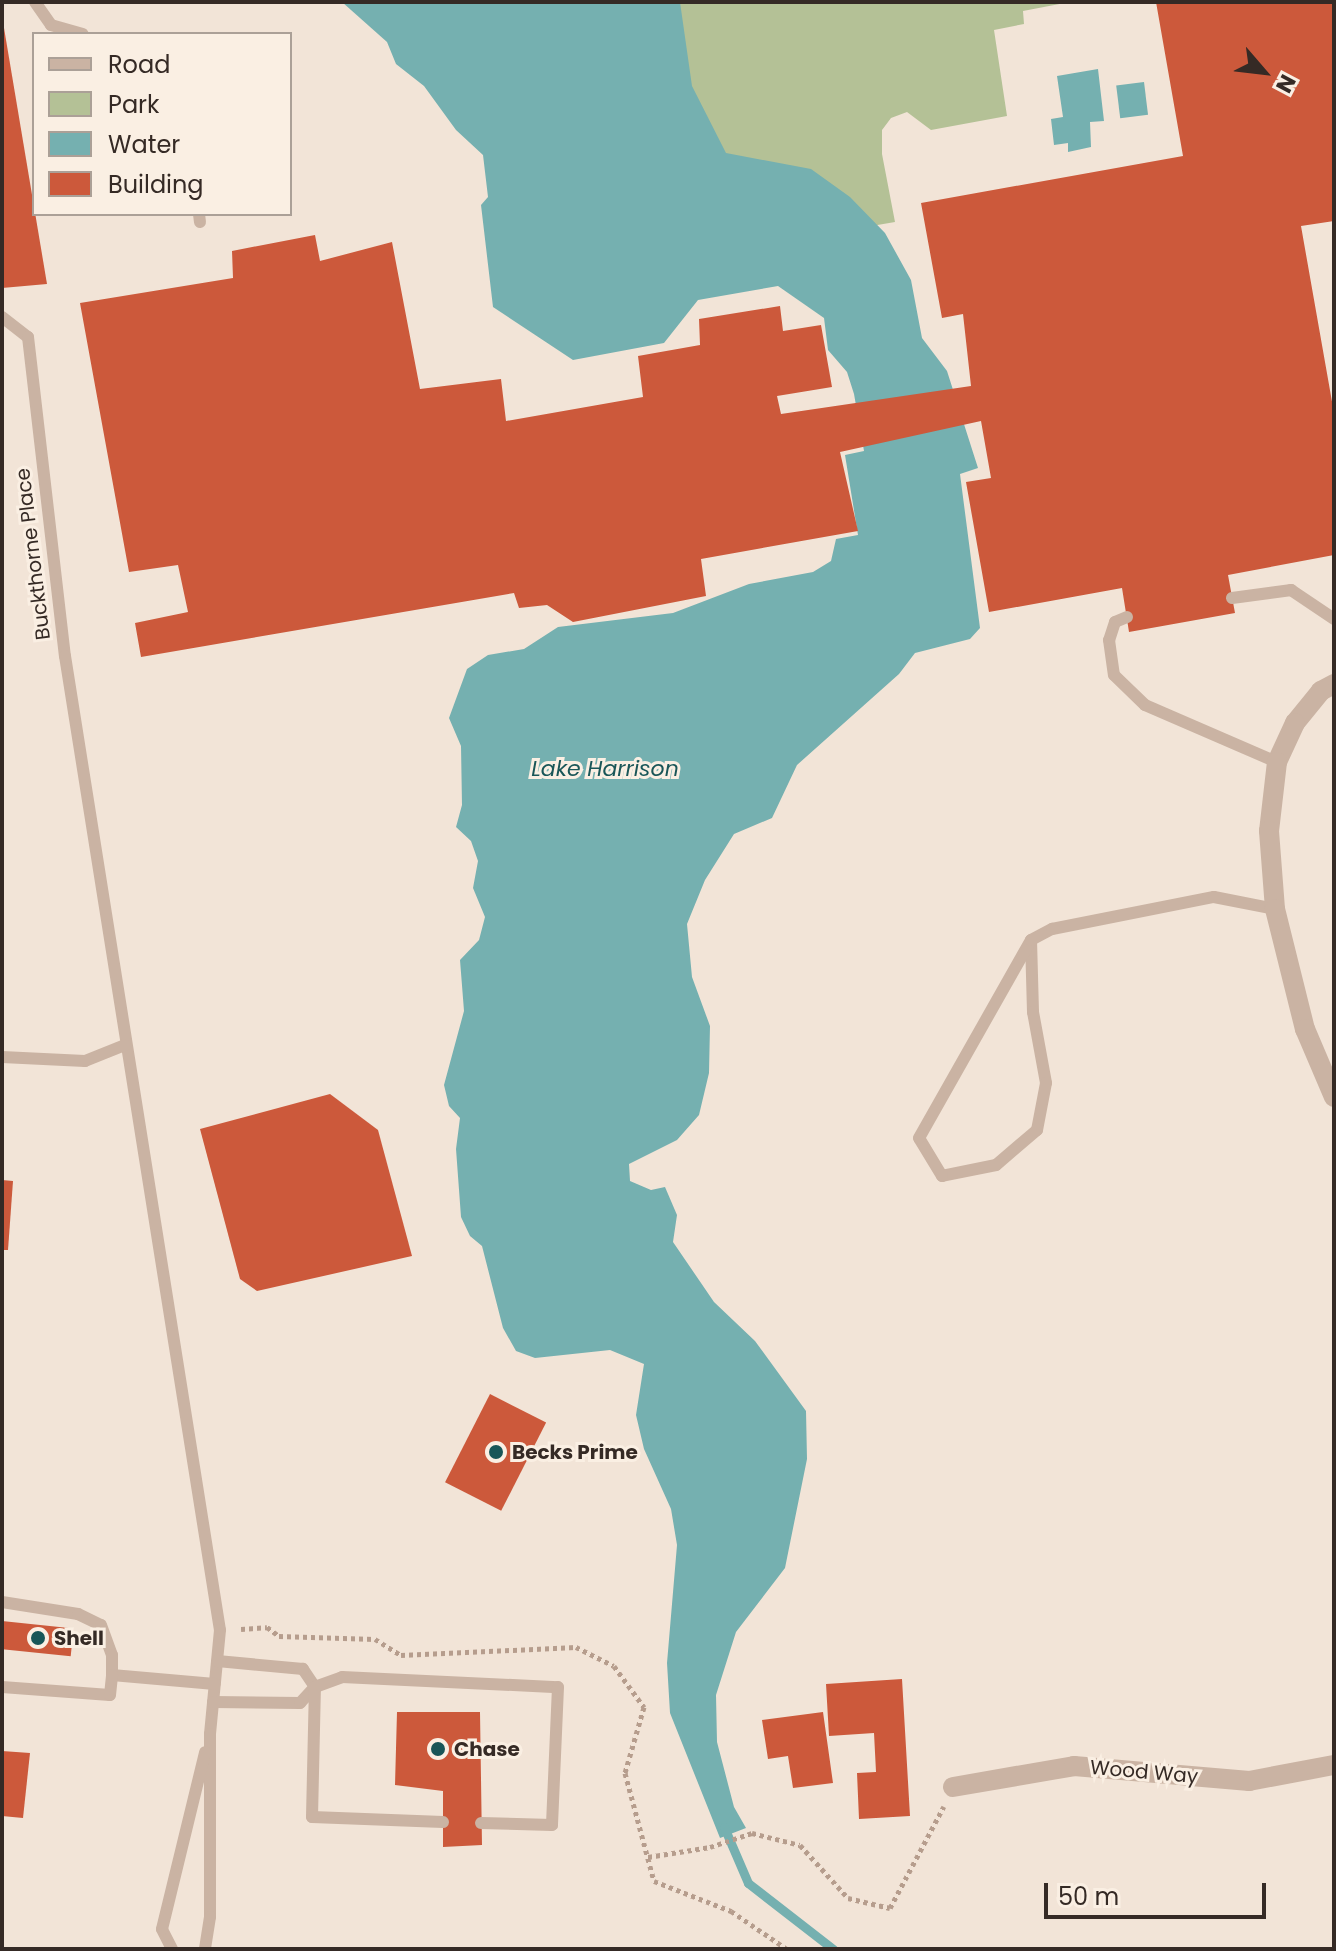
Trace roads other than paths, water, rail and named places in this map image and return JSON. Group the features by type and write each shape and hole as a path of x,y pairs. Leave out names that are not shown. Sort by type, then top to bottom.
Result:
{"street":[{"path":"1334,684 1321,691 1295,723 1277,762 1269,831 1275,909 1305,1029 1334,1097"},
{"name":"Wood Way","path":"953,1787 1074,1766 1249,1781 1334,1765"}],"lane":[{"path":"35,2 51,25 76,32"},
{"name":"Buckthorne Place","path":"2,317 28,337 65,656 220,1630 210,1734"},
{"path":"1232,598 1291,590 1334,619"},
{"path":"1127,617 1115,622 1109,640 1114,675 1145,705 1277,762"},
{"path":"1031,940 1033,1012 1046,1083 1037,1130 996,1165 942,1176 919,1138 1031,940 1052,929 1214,897 1275,909"},
{"path":"2,1057 85,1061 125,1045"},
{"path":"2,1602 78,1614 101,1625 112,1655 110,1695 2,1687"},
{"path":"217,1661 303,1669 315,1687 312,1817 443,1822"},
{"path":"112,1675 215,1684"},
{"path":"213,1702 300,1703 315,1687 342,1677 558,1687 552,1825 481,1823"},
{"path":"172,1949 162,1929 210,1734"},
{"path":"205,1949 210,1917 210,1734"}],"water":[{"name":"Lake Harrison","path":"342,2 680,2 692,86 726,153 811,169 850,197 885,233 911,280 922,338 947,371 978,468 960,474 980,628 970,639 915,653 899,674 797,765 772,818 734,834 705,880 687,924 692,977 710,1026 709,1073 699,1115 677,1140 629,1164 630,1181 651,1190 665,1187 677,1215 673,1242 714,1302 755,1341 806,1411 807,1459 785,1568 736,1632 716,1695 717,1742 734,1807 746,1828 720,1838 670,1713 667,1663 677,1545 671,1509 644,1449 636,1415 644,1364 610,1350 535,1358 516,1351 503,1328 482,1246 470,1236 461,1217 456,1149 460,1118 449,1106 444,1085 464,1011 460,960 479,940 485,917 473,888 478,861 471,841 456,827 462,805 461,746 449,718 467,669 488,655 524,649 558,627 673,613 749,584 813,572 831,561 836,539 858,535 845,455 864,451 854,394 847,372 828,350 824,318 778,286 698,300 664,343 573,360 493,307 481,205 488,197 483,155 456,130 424,86 396,64 387,42"},
{"path":"1098,69 1104,121 1090,122 1091,147 1068,152 1068,143 1054,145 1051,119 1063,117 1057,76"},
{"path":"1144,82 1148,115 1120,118 1116,85"}],"waterway":[{"path":"724,1827 748,1883 833,1949"}],"place":[{"name":"Becks Prime","path":"496,1452"},
{"name":"Shell","path":"38,1638"},
{"name":"Chase","path":"438,1749"}]}
